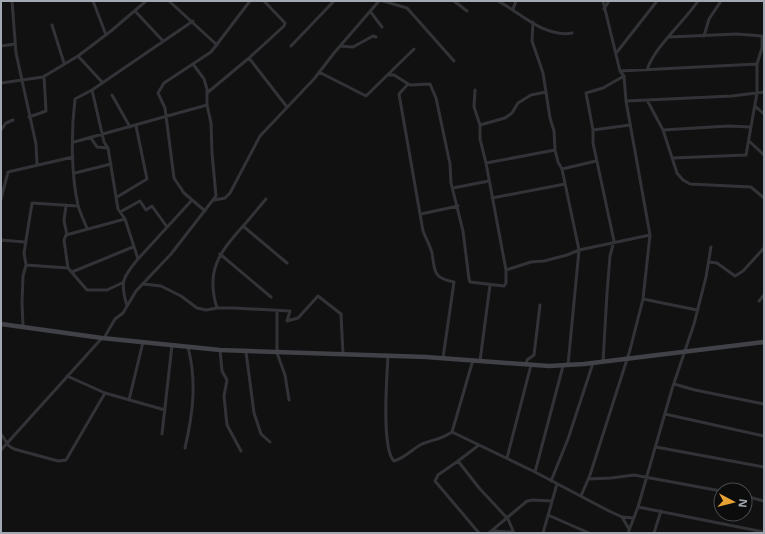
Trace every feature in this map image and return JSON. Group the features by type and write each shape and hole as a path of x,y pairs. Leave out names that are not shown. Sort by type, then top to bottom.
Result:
{"street":[{"path":"12,1 15,44 29,117 36,144 37,165"},
{"path":"93,1 106,35"},
{"path":"1,82 22,81 44,76 78,56 106,35 146,1"},
{"path":"169,1 218,45"},
{"path":"205,212 184,193 174,178 167,117 165,108 158,93 164,83 211,52 218,45 250,1"},
{"path":"207,93 284,26 285,23 264,1"},
{"path":"291,46 334,1"},
{"path":"215,200 225,198 230,193 260,136 319,72 378,1"},
{"path":"383,1 407,8 454,61"},
{"path":"454,1 467,11"},
{"path":"498,1 514,9 544,31 551,33 572,33"},
{"path":"514,9 516,1"},
{"path":"581,496 588,479 627,359 643,299 650,235 626,102 624,76 620,71 617,52 603,1"},
{"path":"604,9 609,1"},
{"path":"617,52 656,1"},
{"path":"646,70 648,64 698,1"},
{"path":"704,36 710,19 721,1"},
{"path":"135,11 163,41"},
{"path":"370,11 382,27"},
{"path":"87,228 78,206 74,173 74,100 92,90 192,21"},
{"path":"533,22 532,40 542,70 550,118 554,131 555,150 558,162 562,169 579,250 566,366 536,472"},
{"path":"52,25 64,64"},
{"path":"669,37 737,34 762,36 762,48 757,64 757,93 746,155 673,158"},
{"path":"340,46 353,47 373,36 376,37"},
{"path":"1,46 15,44"},
{"path":"319,72 366,96 390,75 414,49"},
{"path":"78,56 102,82"},
{"path":"249,58 287,107"},
{"path":"1,450 103,338 115,319 127,307 136,291 166,260 215,200 217,192 206,84 193,64"},
{"path":"620,71 757,64"},
{"path":"390,75 394,75 414,86 426,83 431,86 438,103 440,124 445,136 453,188 463,231 470,282 490,285 505,285 506,270 486,163 480,140 480,125 474,107 475,90"},
{"path":"29,117 46,111 44,76"},
{"path":"603,362 610,256 614,241 592,143 593,130 586,93 603,88 624,76"},
{"path":"408,84 398,94 421,214 423,232 432,255 433,267 439,278 454,282 443,358"},
{"path":"92,90 102,135 108,148 120,212 125,219 138,259"},
{"path":"480,125 505,118 512,113 518,103 531,95 546,92"},
{"path":"626,102 764,92"},
{"path":"112,95 130,127"},
{"path":"647,100 663,130 678,173 683,180 690,184 751,187 764,198"},
{"path":"74,142 136,126 207,105"},
{"path":"755,106 764,114"},
{"path":"1,130 6,123 13,120"},
{"path":"593,130 630,125"},
{"path":"117,197 147,179 136,126"},
{"path":"663,130 750,126"},
{"path":"91,138 97,147 108,148"},
{"path":"749,141 764,155"},
{"path":"486,163 555,150"},
{"path":"1,199 8,172 73,157"},
{"path":"562,169 596,161"},
{"path":"74,173 111,164"},
{"path":"453,188 489,181"},
{"path":"492,198 565,184"},
{"path":"217,308 212,294 213,271 220,254 266,199"},
{"path":"127,307 122,283 127,272 192,200"},
{"path":"120,212 140,201 146,210 152,206 167,227"},
{"path":"23,326 22,302 23,276 26,265 24,260 25,242 32,204 78,206"},
{"path":"66,206 64,221 67,235"},
{"path":"421,214 458,206"},
{"path":"122,283 107,290 87,290 68,268 64,240 67,235 87,228 103,226 125,219"},
{"path":"243,226 287,263"},
{"path":"506,270 531,262 544,261 568,255 579,250 614,241 650,235"},
{"path":"1,240 25,242"},
{"path":"72,272 133,247"},
{"path":"628,533 648,476 665,414 697,310 711,247"},
{"path":"708,262 717,264 735,276 743,271 764,248"},
{"path":"220,254 271,297"},
{"path":"26,265 68,268"},
{"path":"144,284 161,286 181,296 197,308 206,310 217,308 290,311 288,321 298,318 318,296 341,314 343,354"},
{"path":"480,360 490,285"},
{"path":"759,301 764,295"},
{"path":"643,299 697,310"},
{"path":"507,458 528,365 527,360 534,355 540,305"},
{"path":"277,311 278,353 285,375 289,400"},
{"path":"1,324 103,338 246,352 443,358 528,365 566,366 764,342"},
{"path":"129,400 143,342"},
{"path":"162,434 172,345"},
{"path":"185,448 194,396 193,374 188,347"},
{"path":"220,350 222,370 227,380 224,396 227,425 240,451"},
{"path":"246,352 254,413 261,434 270,442"},
{"path":"388,356 385,402 387,443 391,458 394,461 399,460 422,444 442,439 452,432 473,360"},
{"path":"551,481 568,439 593,363"},
{"path":"67,376 105,393 165,410"},
{"path":"674,384 695,390 764,404"},
{"path":"1,434 7,443 14,449 58,461 66,460 105,393"},
{"path":"665,414 764,436"},
{"path":"452,432 536,472 622,517 633,518"},
{"path":"479,445 438,475 435,481 479,533"},
{"path":"656,447 764,467"},
{"path":"458,461 480,489 508,519 513,533 491,532"},
{"path":"588,479 611,478 627,475 648,476 713,489"},
{"path":"543,533 557,484"},
{"path":"753,498 764,501"},
{"path":"491,532 508,519 527,501 551,501"},
{"path":"638,507 764,532"},
{"path":"654,533 661,511"},
{"path":"548,514 589,533"},
{"path":"622,517 629,529"}]}
